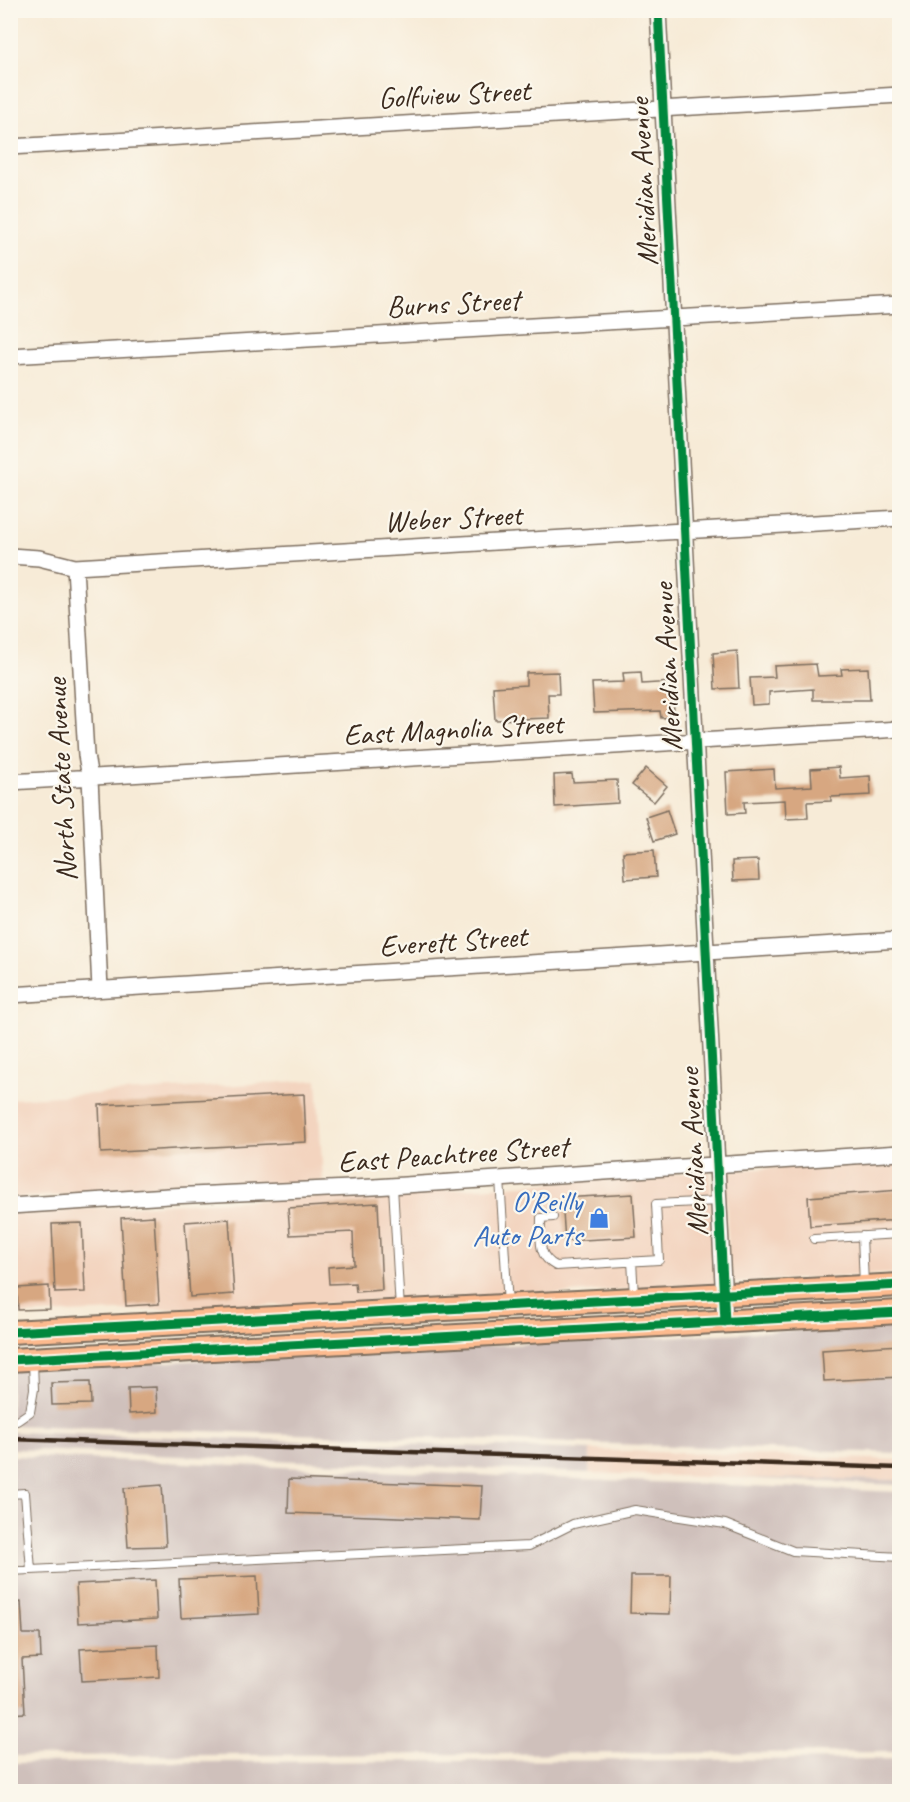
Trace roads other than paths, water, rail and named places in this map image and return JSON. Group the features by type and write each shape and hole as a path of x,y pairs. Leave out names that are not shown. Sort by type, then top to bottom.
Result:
{"main road":[{"path":"10,1332 900,1285"},
{"path":"22,1359 900,1312"},
{"path":"306,1317 308,1345"}],"street":[{"name":"Meridian Avenue","path":"658,10 724,1322"},
{"name":"Golfview Street","path":"10,147 900,95"},
{"name":"Burns Street","path":"10,356 900,305"},
{"name":"Weber Street","path":"10,556 39,558 75,567 900,518"},
{"name":"North State Avenue","path":"75,567 86,755 90,778 100,989"},
{"name":"East Magnolia Street","path":"10,782 900,729"},
{"name":"Everett Street","path":"10,995 900,940"},
{"name":"East Peachtree Street","path":"10,1206 393,1186 900,1153"}],"lane":[{"path":"500,1178 508,1306"},
{"path":"393,1186 400,1312"},
{"path":"553,1217 541,1218 542,1251 545,1260 556,1266 659,1260 656,1204 719,1201"},
{"path":"814,1239 900,1234"},
{"path":"862,1236 864,1287"},
{"path":"632,1262 634,1299"},
{"path":"10,1421 17,1421 30,1412 34,1389 22,1359"},
{"path":"10,1494 25,1493 31,1570"},
{"path":"10,1571 529,1546 573,1524 635,1510 725,1524 793,1551 900,1557"}],"railway":[{"path":"10,1439 900,1468"}],"place":[{"name":"O'Reilly Auto Parts","path":"599,1218"}]}
